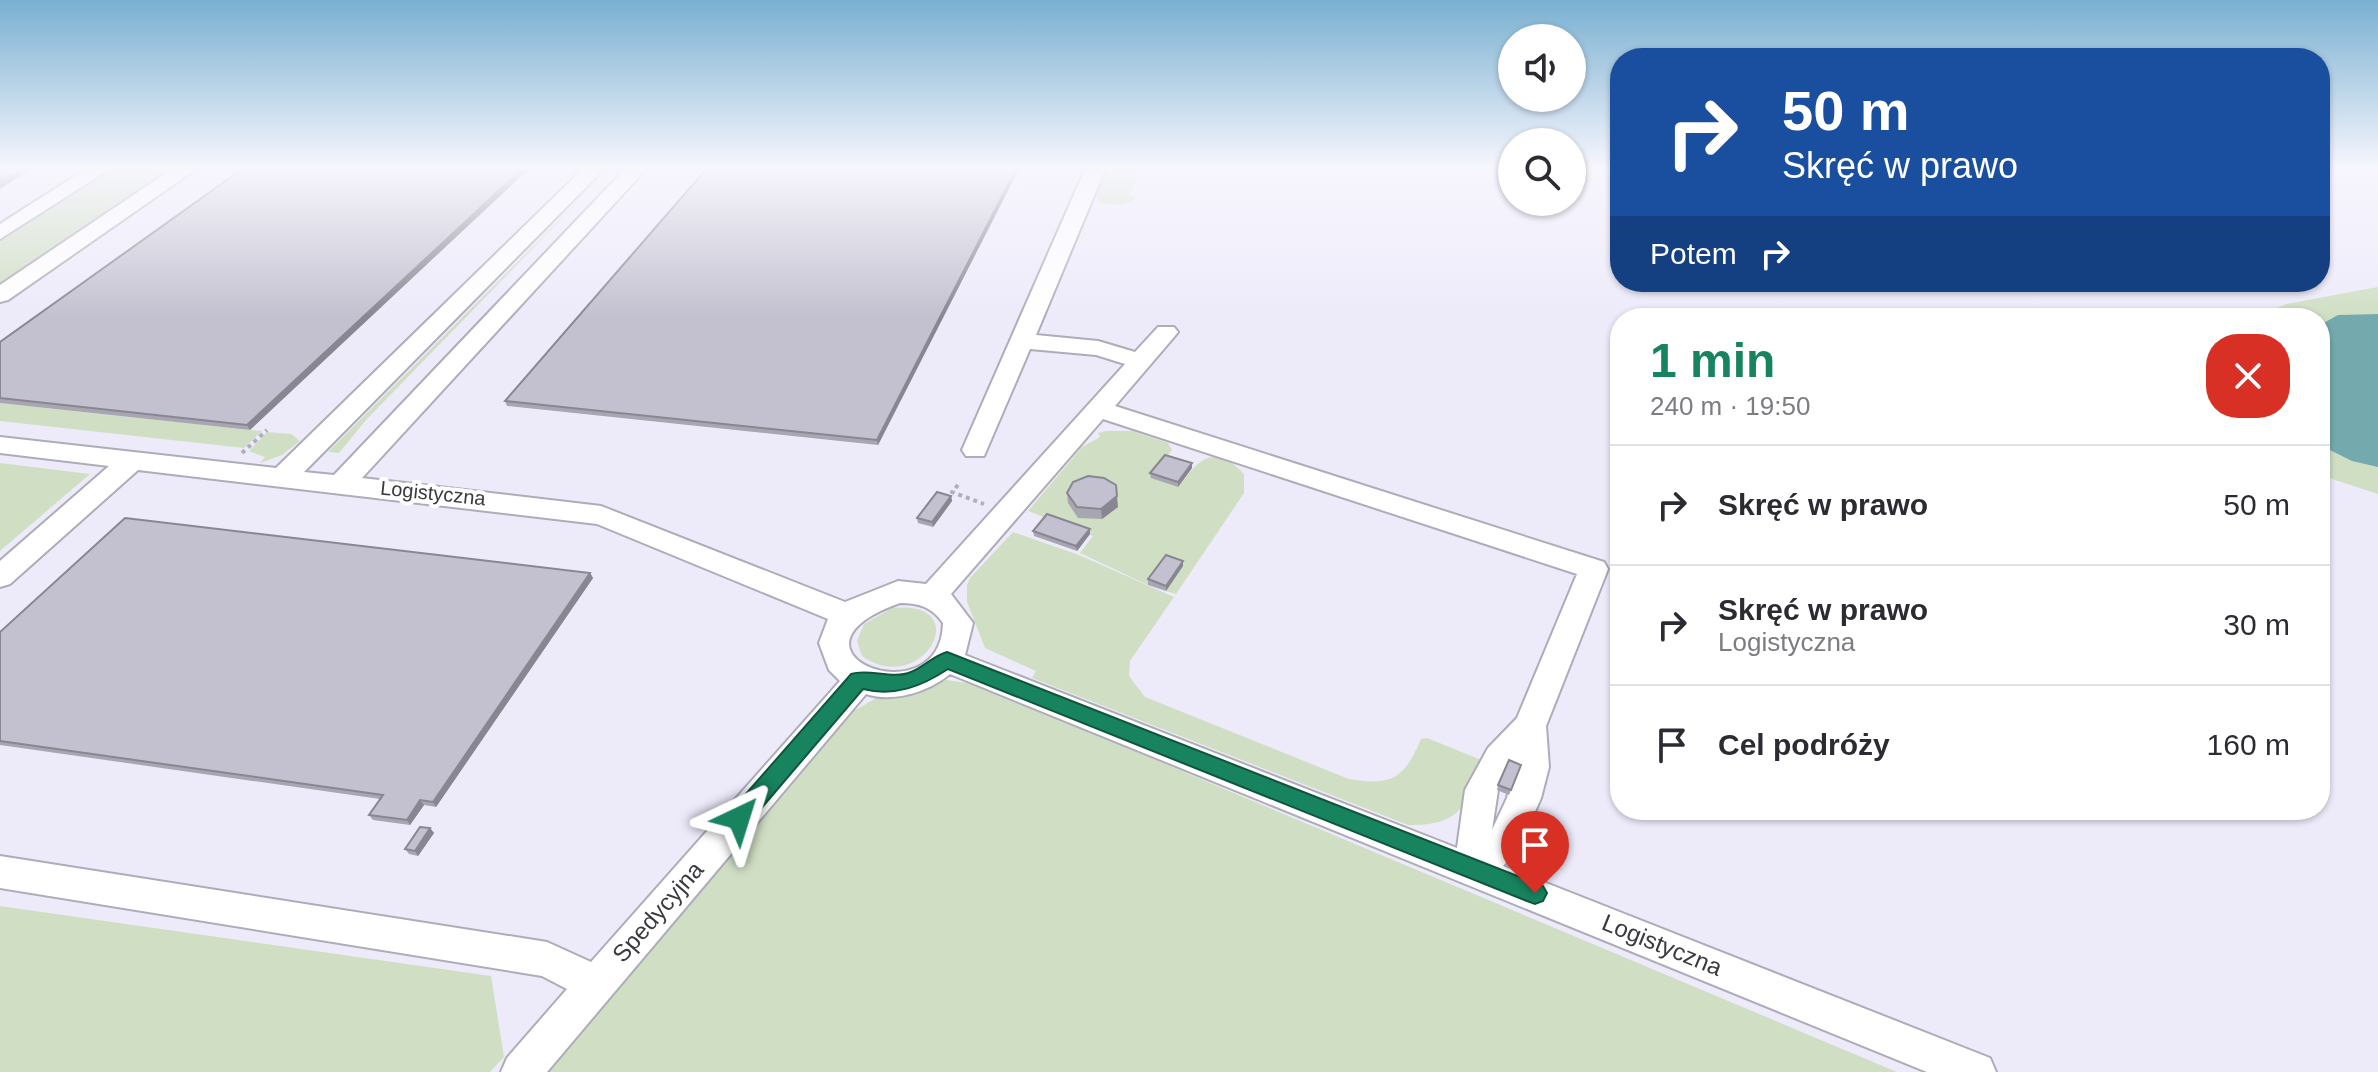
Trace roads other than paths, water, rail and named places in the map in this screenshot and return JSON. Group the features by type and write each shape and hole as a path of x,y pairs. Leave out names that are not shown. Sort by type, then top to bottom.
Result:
{"street":[{"path":"0,233 25,217"},
{"path":"0,295 115,217"},
{"path":"284,476 545,217"},
{"path":"342,483 591,217"},
{"path":"975,450 1075,217"},
{"path":"933,596 1166,332"},
{"path":"1023,341 1098,348 1140,361"},
{"path":"1098,409 1594,569 1530,726 1532,767 1524,798 1506,839 1476,870"},
{"name":"Logistyczna","path":"0,445 601,515 637,526 847,615"},
{"path":"0,577 133,460"},
{"path":"898,592 933,596 954,612 958,623 959,635 947,660 915,680 876,684 859,680 844,671 836,658 833,643 837,628 847,615 879,596 898,592"},
{"name":"Logistyczna","path":"947,660 1976,1072"},
{"name":"Spedycyjna","path":"521,1072 859,680"},
{"path":"0,872 547,959 595,984"}]}
